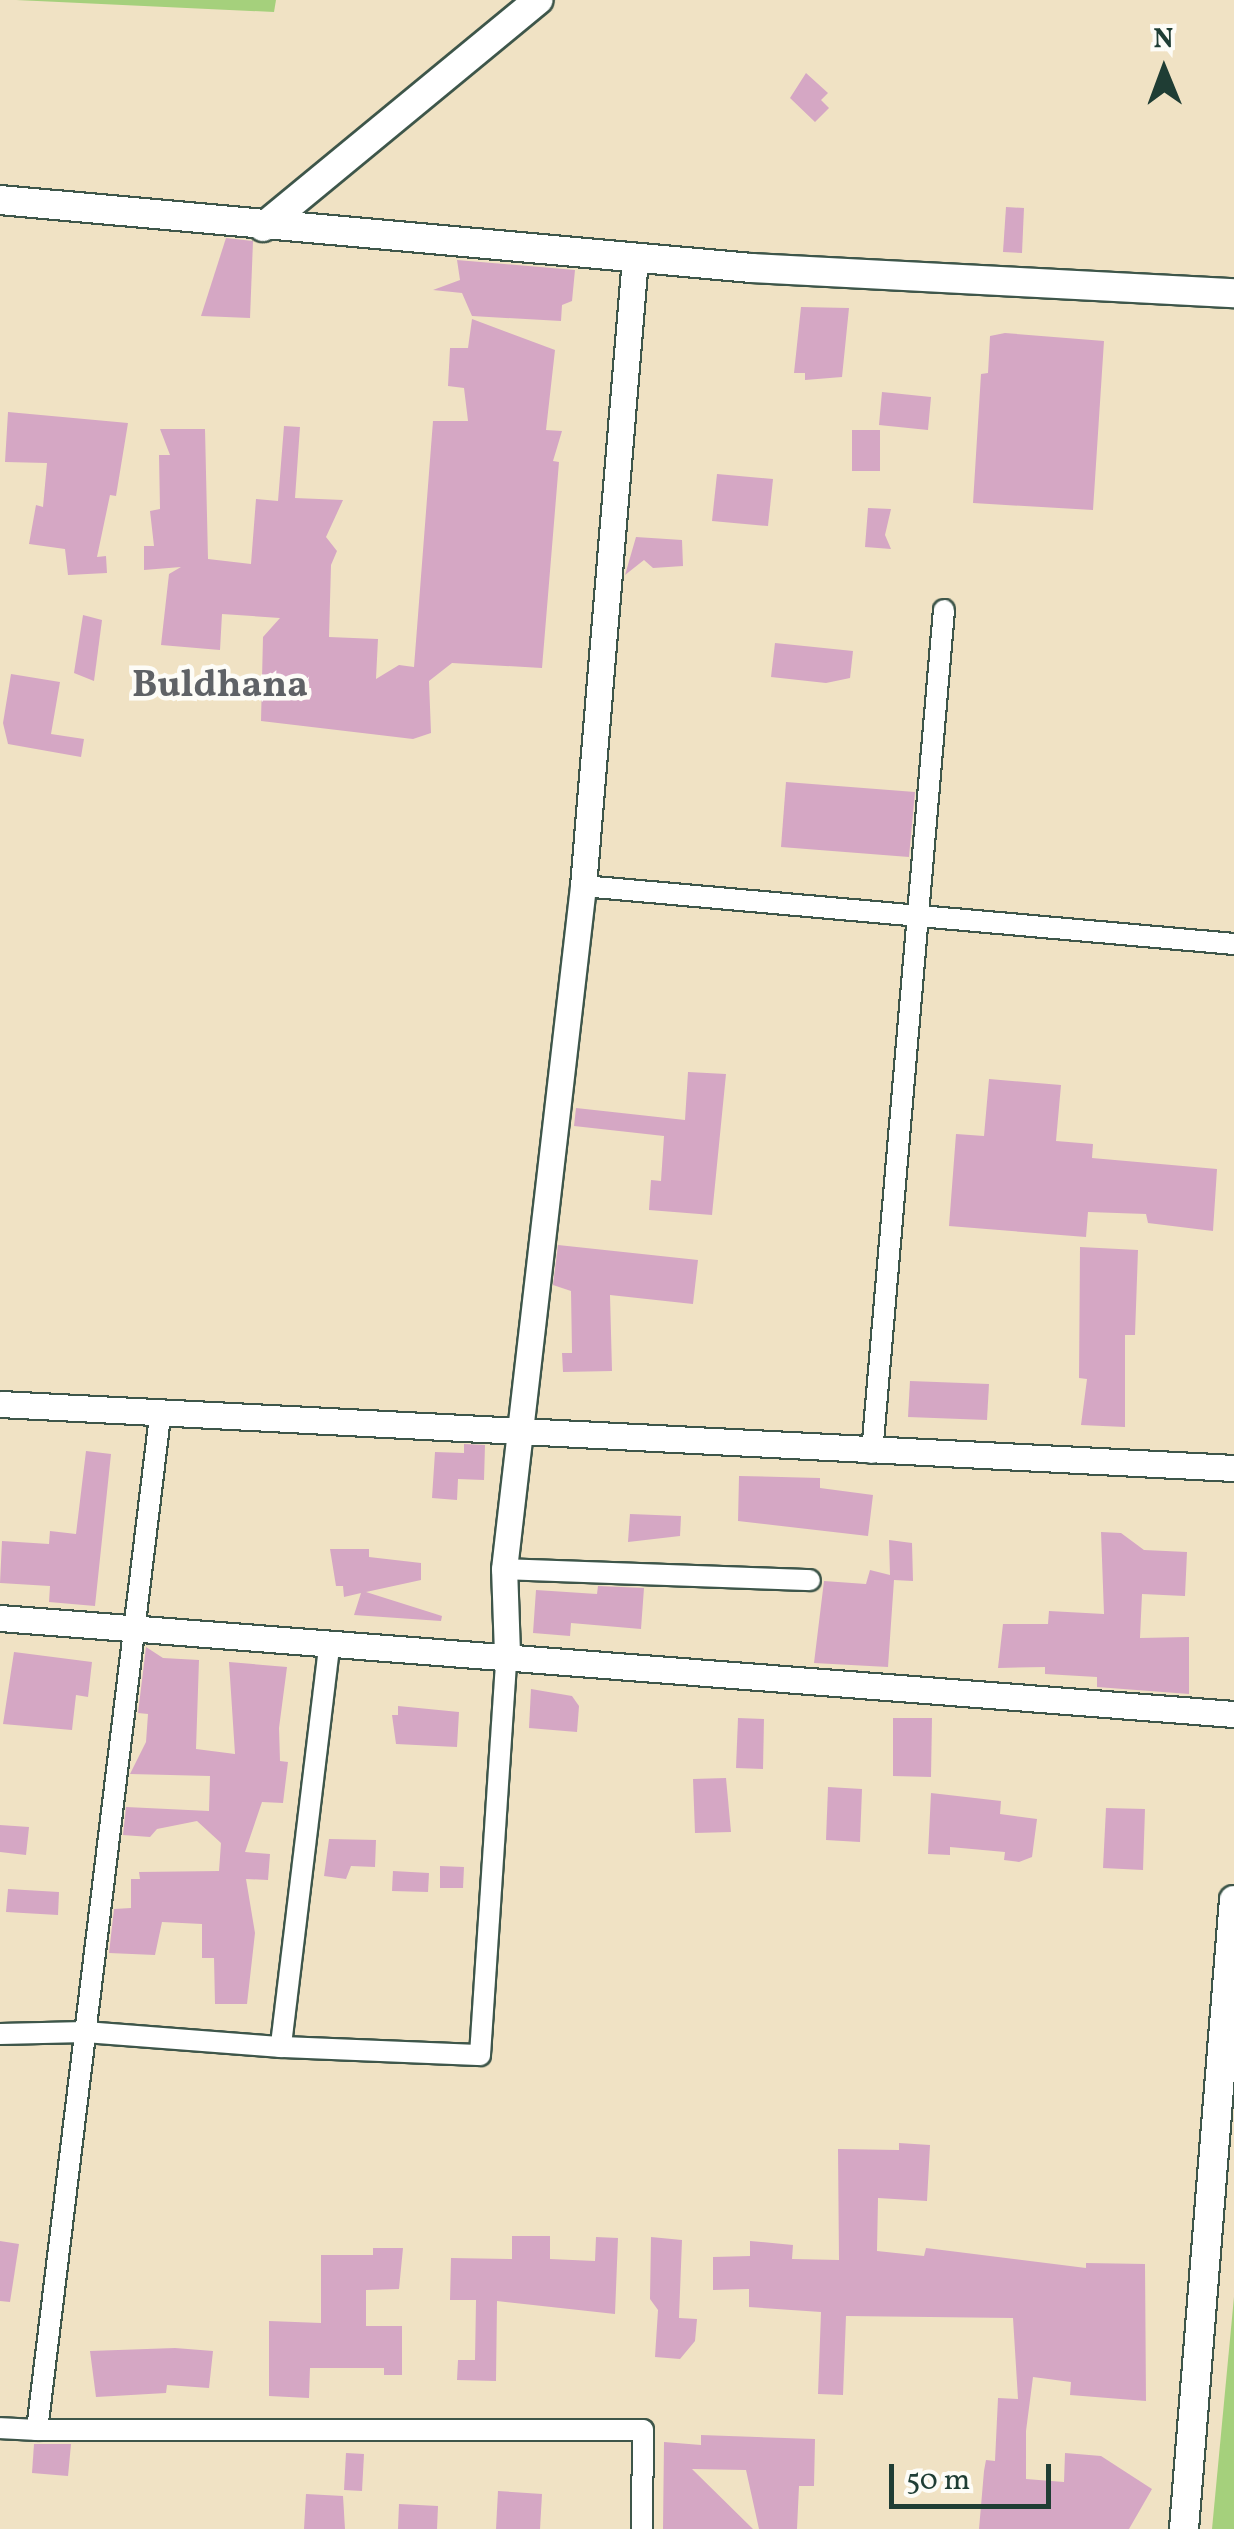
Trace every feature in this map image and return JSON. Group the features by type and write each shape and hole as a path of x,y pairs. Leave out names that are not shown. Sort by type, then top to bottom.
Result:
{"main road":[{"path":"263,227 538,0"},
{"path":"1,203 635,258 1234,293"},
{"path":"1184,2529 1216,2187 1234,1900"}],"street":[{"path":"0,2034 84,2032 280,2047 480,2054 507,1652 504,1569 582,886 635,258"},
{"path":"872,1452 944,610"},
{"path":"582,886 1234,944"},
{"path":"0,1404 160,1416 517,1429 872,1452 1234,1468"},
{"path":"37,2430 160,1416"},
{"path":"504,1569 810,1580"},
{"path":"0,1618 328,1648 507,1652 1234,1714"},
{"path":"280,2047 328,1648"},
{"path":"0,2428 642,2430 642,2529"}],"green space":[{"path":"16,0 276,0 274,12"},
{"path":"1234,2297 1234,2529 1212,2529"}],"building":[{"path":"806,73 828,93 821,100 829,108 815,122 790,98"},
{"path":"1006,207 1024,208 1022,253 1003,252"},
{"path":"226,238 253,241 250,318 201,316"},
{"path":"457,260 575,270 572,301 562,305 561,321 472,316 462,293 433,290 460,280"},
{"path":"801,307 849,308 842,377 805,380 805,373 794,373"},
{"path":"472,319 555,350 546,430 562,431 553,461 559,462 542,668 452,663 429,681 431,733 413,739 261,721 263,637 280,618 222,614 220,650 161,645 169,574 181,567 144,570 144,546 154,546 150,511 160,509 159,455 170,455 160,429 205,429 208,559 251,564 256,499 278,501 284,426 300,427 295,498 343,500 326,537 337,551 331,565 329,637 378,639 376,679 399,665 414,667 433,421 468,421 464,388 448,386 450,348 468,348"},
{"path":"1005,333 1104,341 1093,510 973,503 981,374 988,373 990,336"},
{"path":"882,392 931,397 928,430 879,425"},
{"path":"8,412 128,423 116,496 110,495 97,557 106,556 107,573 68,575 65,549 29,544 36,505 43,507 47,463 5,462"},
{"path":"852,430 880,430 880,471 852,471"},
{"path":"717,474 773,479 768,526 712,521"},
{"path":"868,508 891,509 885,535 891,549 865,547"},
{"path":"636,537 682,540 683,566 653,568 644,560 625,575"},
{"path":"83,615 102,620 94,681 74,673"},
{"path":"775,643 853,651 850,678 826,683 771,677"},
{"path":"11,674 60,682 51,734 84,739 81,757 8,744 3,723"},
{"path":"786,782 915,792 909,857 781,847"},
{"path":"688,1072 726,1074 712,1215 649,1210 651,1180 661,1181 664,1136 574,1126 576,1108 685,1120"},
{"path":"989,1079 1061,1085 1056,1141 1093,1144 1092,1158 1217,1169 1213,1231 1148,1223 1146,1214 1088,1212 1086,1237 949,1226 956,1134 984,1136"},
{"path":"558,1245 698,1260 693,1304 610,1295 612,1371 563,1372 562,1353 572,1353 571,1291 553,1285"},
{"path":"1080,1247 1138,1250 1135,1335 1125,1335 1125,1427 1081,1425 1087,1379 1079,1378"},
{"path":"910,1381 989,1384 987,1420 908,1417"},
{"path":"464,1444 485,1445 484,1480 458,1479 457,1500 432,1498 435,1452 464,1453"},
{"path":"86,1451 111,1454 95,1606 49,1602 50,1586 0,1583 2,1541 49,1544 50,1531 76,1534"},
{"path":"739,1476 820,1478 820,1488 873,1495 868,1536 738,1521"},
{"path":"630,1514 681,1516 680,1536 628,1542"},
{"path":"1101,1532 1121,1533 1144,1550 1187,1552 1185,1596 1142,1594 1140,1638 1189,1637 1189,1694 1097,1687 1097,1677 1045,1674 1045,1667 998,1668 1003,1624 1048,1624 1049,1611 1104,1614"},
{"path":"889,1540 912,1543 913,1581 894,1580 888,1667 814,1663 824,1581 866,1584 870,1570 890,1575"},
{"path":"330,1549 369,1549 369,1557 421,1563 421,1580 366,1592 442,1616 441,1621 354,1615 361,1593 344,1597 343,1586 336,1586"},
{"path":"598,1586 644,1588 641,1629 571,1623 570,1636 533,1633 536,1590 597,1594"},
{"path":"146,1647 163,1658 199,1660 196,1749 235,1754 229,1662 287,1667 279,1728 280,1761 288,1762 283,1803 262,1802 245,1852 270,1854 268,1880 246,1879 255,1933 247,2004 215,2004 214,1958 202,1958 202,1924 162,1922 155,1955 109,1953 114,1909 131,1908 131,1879 140,1879 139,1872 219,1871 221,1843 197,1821 157,1829 150,1837 123,1835 126,1807 209,1811 210,1776 130,1774 146,1742 148,1714 138,1713"},
{"path":"14,1652 92,1662 88,1697 76,1695 72,1730 3,1724"},
{"path":"531,1689 572,1696 579,1706 577,1732 529,1728"},
{"path":"398,1706 459,1712 457,1747 396,1744 392,1715 398,1715"},
{"path":"738,1718 764,1719 763,1769 736,1768"},
{"path":"893,1718 932,1718 931,1777 893,1776"},
{"path":"726,1778 731,1832 695,1833 693,1779"},
{"path":"828,1787 862,1789 860,1842 826,1840"},
{"path":"931,1793 1001,1801 1000,1814 1037,1819 1032,1857 1019,1862 1004,1860 1005,1852 950,1847 950,1855 928,1854"},
{"path":"1106,1808 1145,1809 1143,1870 1103,1868"},
{"path":"0,1825 29,1827 26,1855 0,1852"},
{"path":"329,1839 376,1840 375,1867 351,1866 346,1879 324,1876"},
{"path":"440,1866 464,1867 463,1888 440,1888"},
{"path":"393,1871 429,1873 428,1892 392,1891"},
{"path":"8,1889 59,1892 58,1915 6,1912"},
{"path":"899,2143 930,2145 927,2201 878,2198 877,2251 924,2256 926,2248 1086,2268 1086,2263 1145,2264 1146,2401 1070,2395 1071,2382 1033,2377 1026,2431 1026,2479 1064,2482 1065,2453 1101,2456 1152,2489 1129,2529 979,2529 986,2460 995,2461 998,2398 1018,2399 1013,2318 846,2316 843,2395 818,2394 821,2312 749,2307 749,2289 713,2290 713,2257 750,2256 750,2241 793,2245 792,2259 839,2260 838,2149 899,2150"},
{"path":"512,2236 550,2236 550,2259 595,2261 596,2237 618,2238 615,2314 497,2301 496,2381 457,2380 458,2360 475,2360 476,2300 450,2300 451,2258 512,2259"},
{"path":"651,2237 682,2240 679,2318 697,2319 695,2341 680,2359 655,2357 658,2310 650,2299"},
{"path":"0,2241 19,2244 10,2302 0,2301"},
{"path":"373,2248 403,2248 399,2289 366,2290 366,2326 402,2326 402,2375 384,2375 384,2368 310,2368 309,2398 269,2396 269,2321 321,2323 321,2255 373,2255"},
{"path":"90,2351 213,2351 209,2388 167,2385 166,2393 96,2397"},
{"path":"701,2435 815,2439 814,2486 799,2486 797,2529 759,2529 746,2470 692,2469 753,2529 663,2529 664,2442 701,2445"},
{"path":"34,2444 71,2444 68,2476 32,2473"},
{"path":"346,2453 364,2454 362,2491 344,2490"},
{"path":"498,2491 542,2494 540,2529 496,2529"},
{"path":"306,2494 343,2496 345,2529 304,2529"},
{"path":"399,2504 438,2506 437,2529 398,2529"}],"district":[{"name":"Buldhana","path":"220,687"}]}
